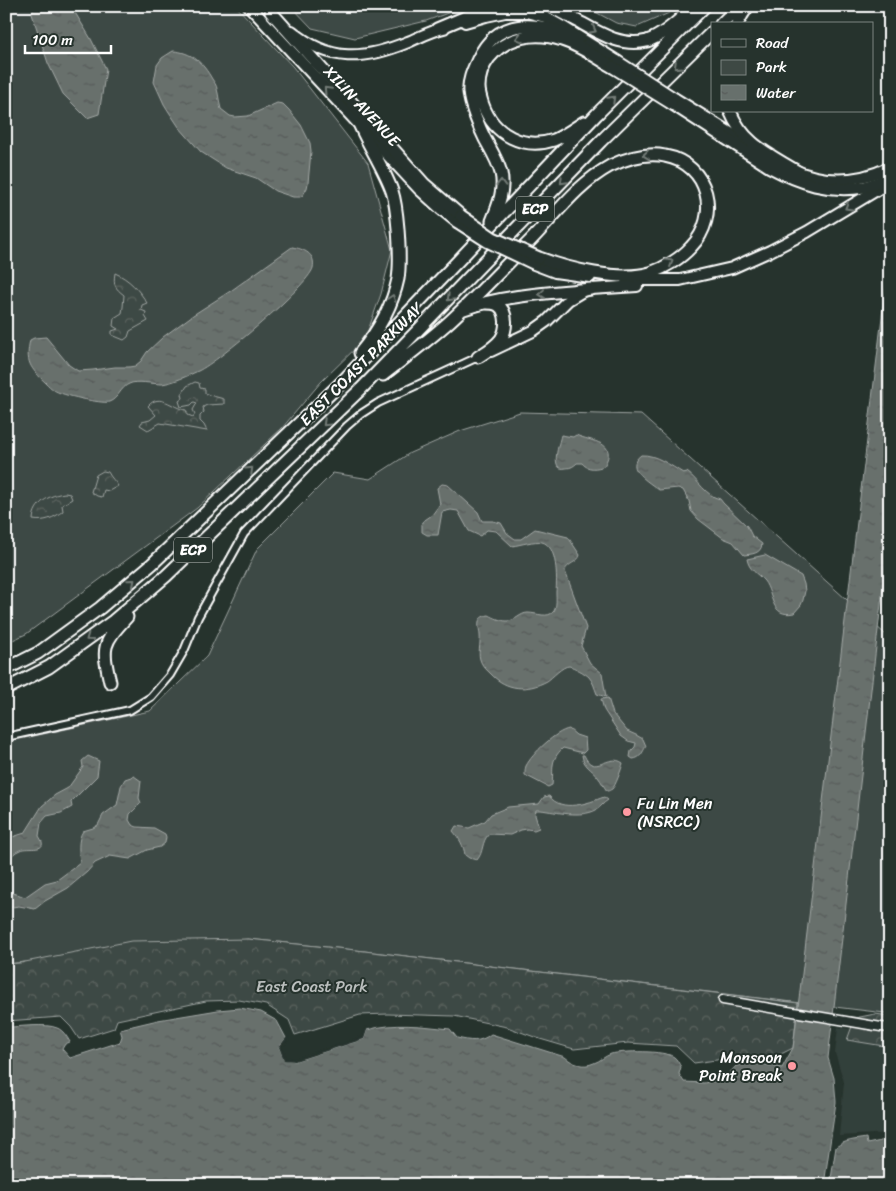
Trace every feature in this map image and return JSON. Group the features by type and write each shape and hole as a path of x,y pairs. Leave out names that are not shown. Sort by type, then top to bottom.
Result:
{"highway":[{"path":"437,29 492,6"},
{"path":"550,6 595,32 629,43 648,41 663,33 694,6"},
{"name":"EAST COAST PARKWAY","path":"6,669 38,653 100,608 152,564 340,384 597,114 705,6"},
{"path":"723,22 738,6"},
{"path":"738,22 748,6"},
{"path":"269,9 424,184 459,219 493,238 536,261 616,275 650,273 679,257 699,238 708,210 707,194 701,180 691,168 678,160 666,156 654,154 639,156 610,167 595,176 574,194 530,242 462,309 424,343 379,379 361,389"},
{"path":"488,229 499,204 501,175 478,123 469,92 470,77 482,51 492,38 508,29 524,25 555,29 585,41"},
{"name":"EAST COAST PARKWAY","path":"6,689 48,667 113,621 166,576 361,389 601,142 711,33"},
{"path":"597,114 556,139 545,142 532,143 508,137 498,129 485,112 479,86 481,73 486,62 499,48 511,40 526,36 560,39 615,64 673,100 770,167 782,173 813,186 825,188 864,187 890,178"},
{"path":"731,112 739,128 750,142 798,172"},
{"path":"340,384 350,365 381,326 398,278 399,240 393,193 360,126"},
{"path":"462,309 513,297 591,289"},
{"path":"478,357 498,342 504,333 505,323 504,313 498,305 482,303"},
{"path":"110,682 104,652 110,636 166,576"}],"main road":[{"name":"XILIN AVENUE","path":"249,6 419,189 441,210 459,219"},
{"path":"269,9 295,33 316,48 338,56 366,56 406,43 437,29 505,12 526,12 545,17 563,26 615,64"},
{"path":"673,100 776,162 816,178 845,180 863,178 890,167"},
{"path":"478,357 533,331 575,295 591,289 642,286 680,280 732,268 770,252 807,232 890,182"},
{"path":"536,261 555,272 604,280 680,280"}],"street":[{"path":"6,737 130,710 150,696 170,674 184,651 198,617 244,534 333,440 354,420 373,406 478,357"},
{"path":"723,1000 890,1028"}],"shaded area":[{"path":"838,1027 890,1035 890,1133 839,1136 844,1082 835,1053"}],"green space":[{"path":"6,6 236,6 293,67 368,163 392,250 381,294 365,339 321,382 282,428 197,508 26,634 6,643"},
{"path":"291,6 467,6 426,21 355,38 312,28"},
{"path":"584,6 677,6 669,13 637,27 616,23"},
{"path":"115,273 133,285 147,303 142,305 141,310 146,312 145,316 148,321 130,331 128,337 124,340 112,335 112,331 118,329 113,326 114,318 122,313 124,295 115,286"},
{"path":"195,382 199,383 200,388 205,389 205,393 224,399 224,404 203,407 204,412 200,416 200,421 207,431 160,423 148,430 140,425 156,415 148,406 157,400 186,410 188,415 193,417 195,414 193,410 197,403 194,402 191,405 181,407 179,401 183,398 182,394 187,386"},
{"path":"520,412 641,415 890,637 890,1011 885,1013 356,950 248,939 6,964 6,742 150,711 207,656 257,549 333,473 370,479 410,453 460,431"},
{"path":"103,471 108,472 118,486 109,491 104,490 102,497 91,492 96,475"},
{"path":"65,493 70,494 72,499 62,505 63,511 49,519 33,520 36,509 43,501"},
{"name":"East Coast Park","path":"248,939 356,950 798,1003 793,1048 777,1056 731,1058 694,1063 676,1046 628,1043 574,1049 507,1027 454,1016 388,1014 360,1015 295,1035 289,1020 266,1005 239,1000 206,1001 117,1020 114,1028 79,1039 61,1017 6,1021 6,964 20,963 131,941"},
{"path":"875,1014 890,1016 890,1047 847,1040 855,1018"}],"water":[{"path":"34,6 71,6 91,39 106,69 99,114 87,118 63,94 48,63 32,14"},
{"path":"173,51 191,56 201,63 216,85 221,109 230,116 248,116 277,103 283,104 289,110 301,125 310,143 308,183 303,195 293,197 275,191 256,178 226,168 201,152 179,127 164,104 154,82 157,65 162,58"},
{"path":"292,247 305,251 313,259 313,268 307,277 280,306 242,339 224,354 190,375 162,384 132,383 126,386 109,402 98,402 58,392 41,378 30,364 28,354 30,340 46,337 69,365 78,371 135,366 163,337"},
{"path":"890,251 890,527 828,1058 834,1078 836,1102 824,1185 6,1185 6,1028 9,1027 46,1026 59,1029 70,1042 65,1044 62,1049 70,1058 120,1042 122,1036 120,1029 158,1020 240,1008 261,1012 277,1021 286,1038 279,1047 284,1059 295,1061 364,1039 367,1030 387,1026 408,1025 450,1029 457,1038 471,1040 483,1039 491,1034 565,1057 571,1062 582,1065 596,1062 617,1053 662,1053 676,1059 681,1067 679,1074 684,1082 704,1083 724,1079 736,1066 753,1062 782,1068 793,1048"},
{"path":"561,435 573,437 576,435 606,447 608,458 604,466 592,468 582,463 577,463 568,468 558,466 556,456"},
{"path":"641,455 658,458 683,473 687,472 691,475 710,495 720,499 747,526 752,536 762,544 760,550 756,553 744,555 733,542 723,538 698,519 691,511 689,501 683,490 678,488 659,490 644,479 636,470 635,465 636,460"},
{"path":"442,484 448,485 478,512 482,521 501,523 507,533 515,539 521,539 535,529 568,537 580,555 565,571 586,628 581,646 590,663 602,673 606,697 597,694 592,681 587,675 569,666 539,685 524,688 517,688 503,683 484,667 479,656 479,622 482,618 489,615 507,621 513,620 525,613 549,615 554,611 556,604 556,579 554,556 547,545 542,542 512,546 496,531 487,530 480,536 469,531 458,511 442,512 438,535 427,535 422,532 422,522 432,515 440,504 437,488"},
{"path":"765,555 801,576 805,591 801,605 794,613 786,614 777,608 764,581 750,566 747,559"},
{"path":"608,698 613,714 627,731 643,739 646,746 638,758 633,759 630,757 636,743 628,741 621,736 604,710 601,699"},
{"path":"569,729 576,735 585,738 586,750 583,753 563,748 554,761 552,785 548,787 525,775 526,766 539,750 551,738"},
{"path":"582,755 592,764 597,765 612,760 623,763 612,789 607,791 598,777 586,765"},
{"path":"88,756 99,761 97,776 71,802 72,807 61,813 47,816 41,823 39,836 42,845 40,847 20,850 6,859 6,839 25,833 42,806 55,795 68,788 83,767 82,761"},
{"path":"134,776 141,781 139,798 141,803 130,814 129,820 132,825 137,827 154,828 165,834 165,843 160,847 147,850 130,859 110,856 95,863 68,888 35,909 19,906 6,908 6,895 13,893 25,897 45,883 57,880 80,863 79,842 83,831 98,825 103,815 117,805 121,786 125,779"},
{"path":"549,796 554,801 568,805 583,804 604,797 608,800 596,810 583,814 536,810 535,815 539,828 521,830 510,835 489,834 477,860 465,855 461,842 453,831 456,826 469,828 485,821 491,814 508,807 539,804 544,797"},
{"path":"866,1138 867,1144 890,1139 890,1185 830,1185 836,1147 847,1142"}],"pier":[{"path":"366,1027 364,1039 295,1061 284,1060 279,1047 289,1037 282,1047 286,1057 295,1059 362,1037"}],"place":[{"name":"Fu Lin Men (NSRCC)","path":"627,812"},
{"name":"Monsoon Point Break","path":"792,1066"}]}
